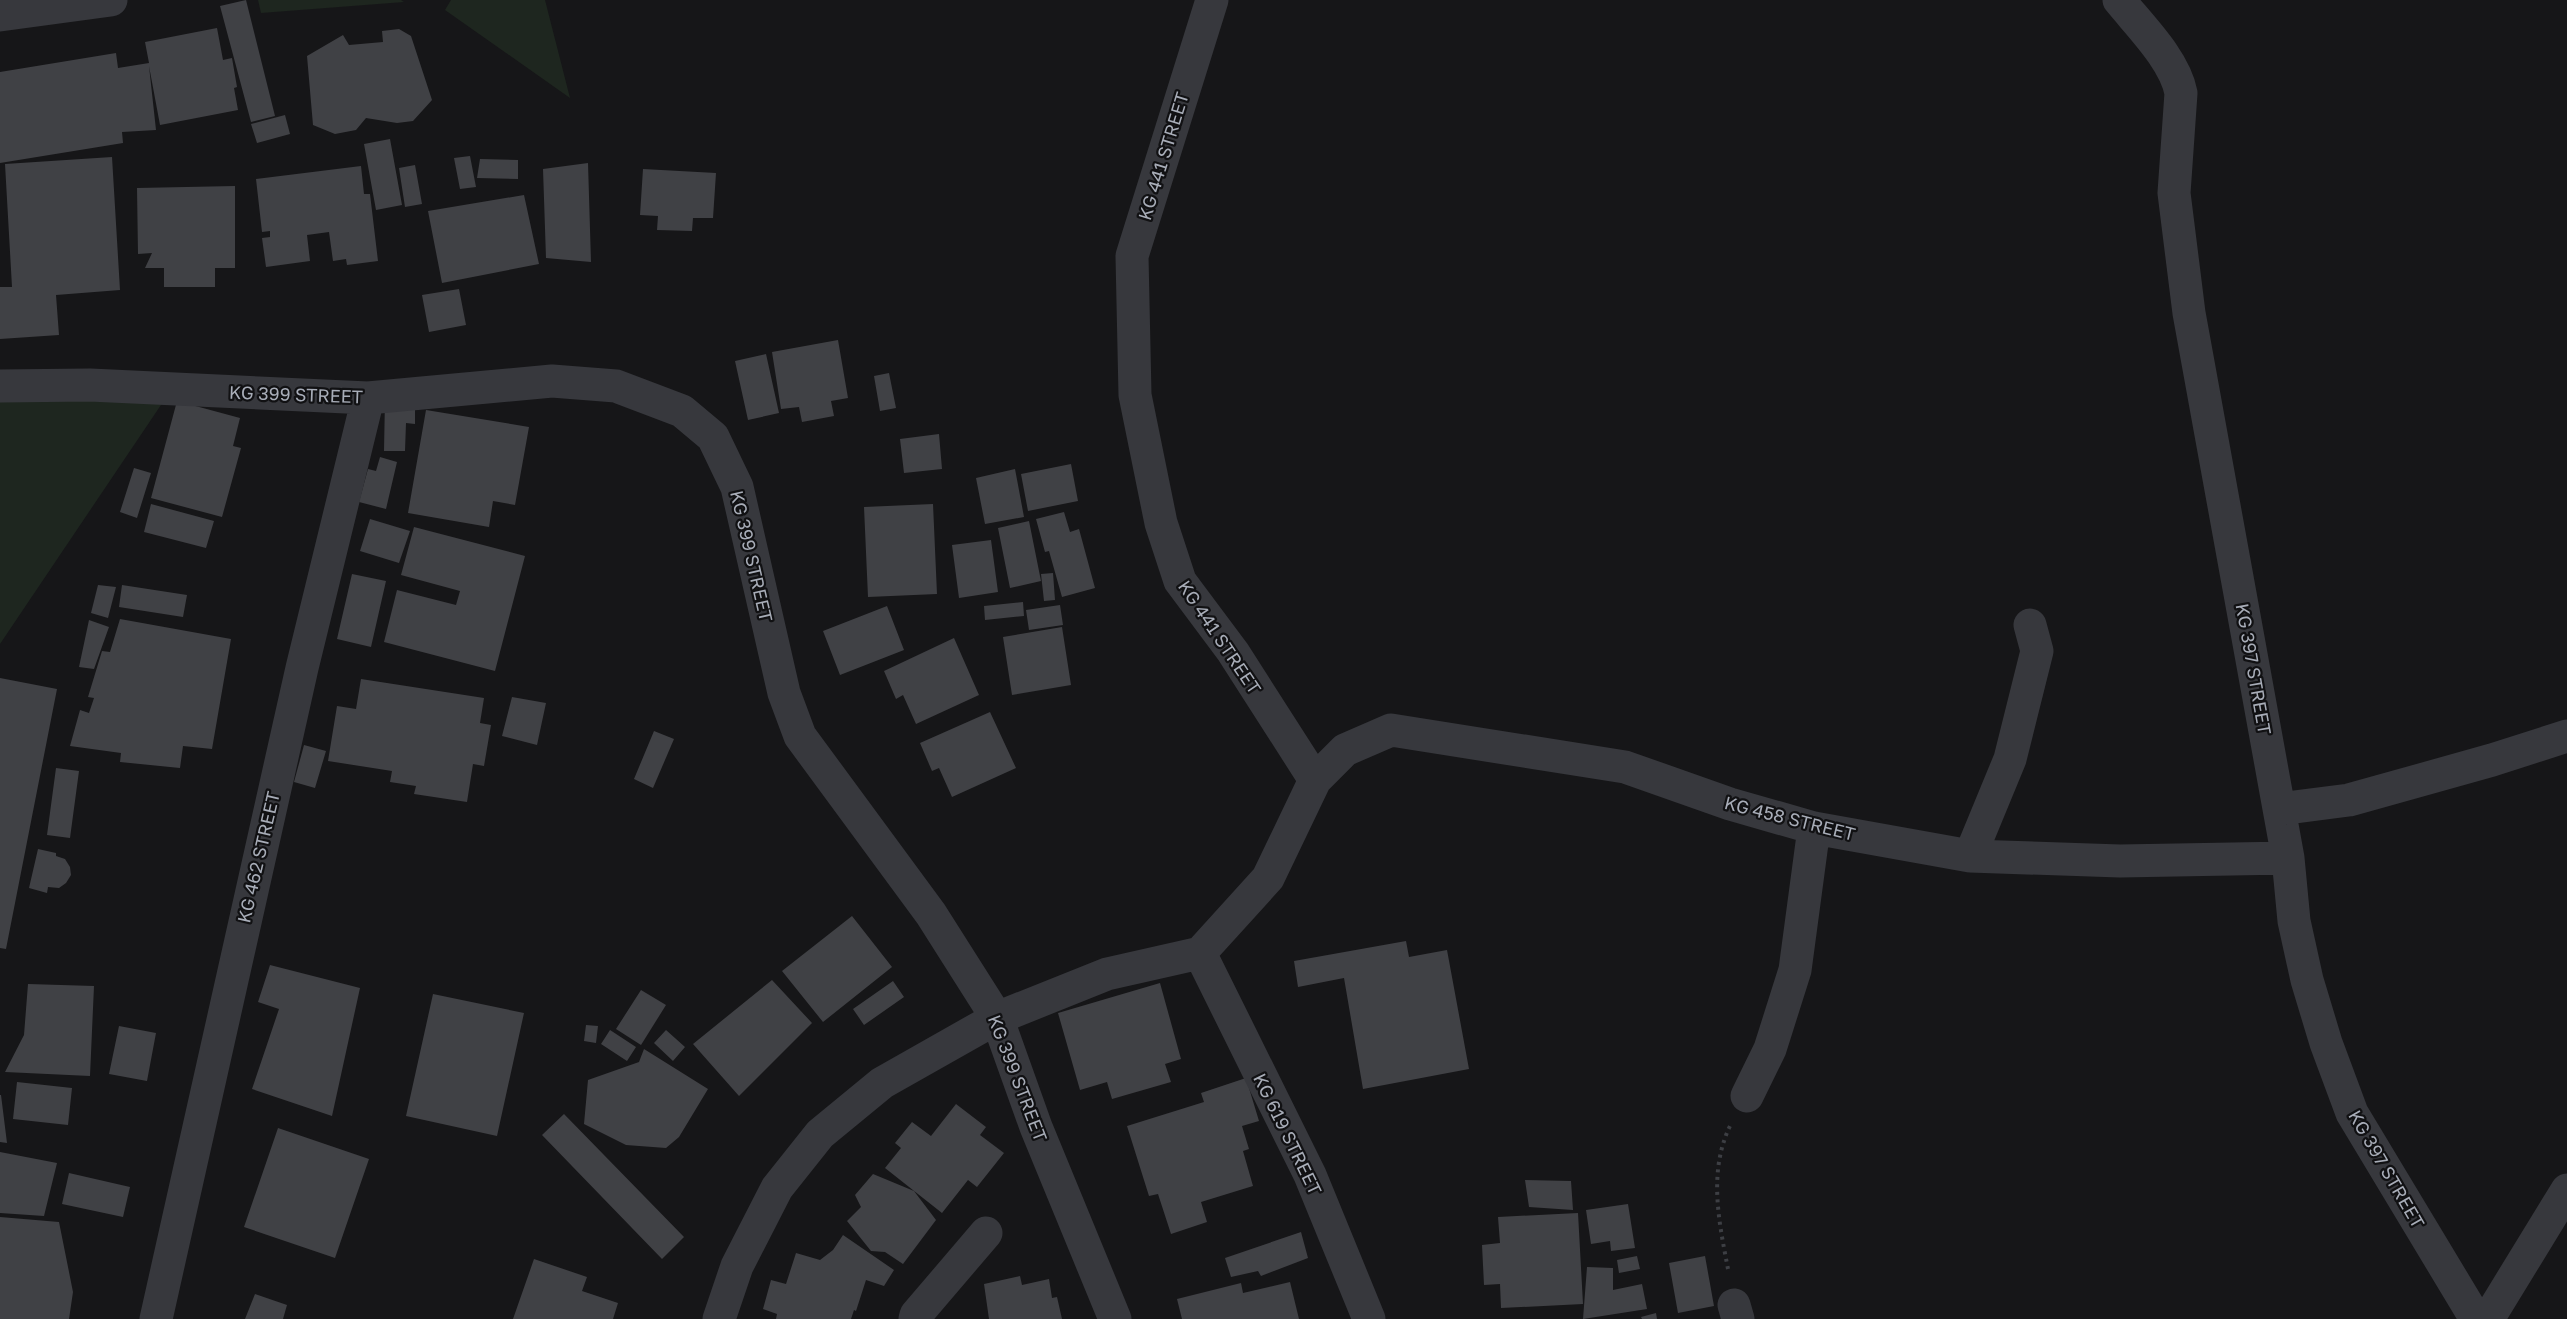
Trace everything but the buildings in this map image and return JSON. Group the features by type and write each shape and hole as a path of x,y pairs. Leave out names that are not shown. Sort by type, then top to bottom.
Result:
{"street":[{"path":"0,15 111,0"},
{"name":"KG 441 STREET","path":"1212,0 1132,256 1135,395 1161,523 1180,581 1233,652 1315,780"},
{"name":"KG 397 STREET","path":"2119,0 2171,67 2180,86 2174,193 2189,313 2288,858 2294,921 2307,980 2326,1043 2352,1113 2476,1319"},
{"name":"KG 399 STREET","path":"0,386 90,385 368,398 552,381 616,386 682,411 713,437 737,487 784,693 800,736 931,914 997,1018 1036,1127 1115,1319"},
{"name":"KG 462 STREET","path":"156,1319 296,691 368,398"},
{"path":"1970,856 2013,748 2037,651 2030,625"},
{"name":"KG 458 STREET","path":"1315,780 1345,750 1391,729 1625,767 1730,804 1814,828 1970,856 2120,861 2288,858"},
{"path":"2279,809 2349,800 2492,760 2567,736"},
{"path":"719,1319 737,1266 777,1188 820,1134 882,1083 997,1018 1107,974 1200,953 1268,878 1315,780"},
{"path":"1747,1096 1770,1049 1795,970 1814,828"},
{"name":"KG 619 STREET","path":"1200,953 1310,1175 1369,1319"},
{"path":"2488,1319 2567,1190"},
{"path":"915,1319 986,1233"}],"path":[{"path":"1736,1312 1717,1210 1718,1171 1728,1130 1747,1096"}],"shaded area":[{"path":"258,0 401,0 404,2 261,13"},
{"path":"451,0 545,0 570,98 445,10"},
{"path":"165,399 0,644 0,400"}]}
